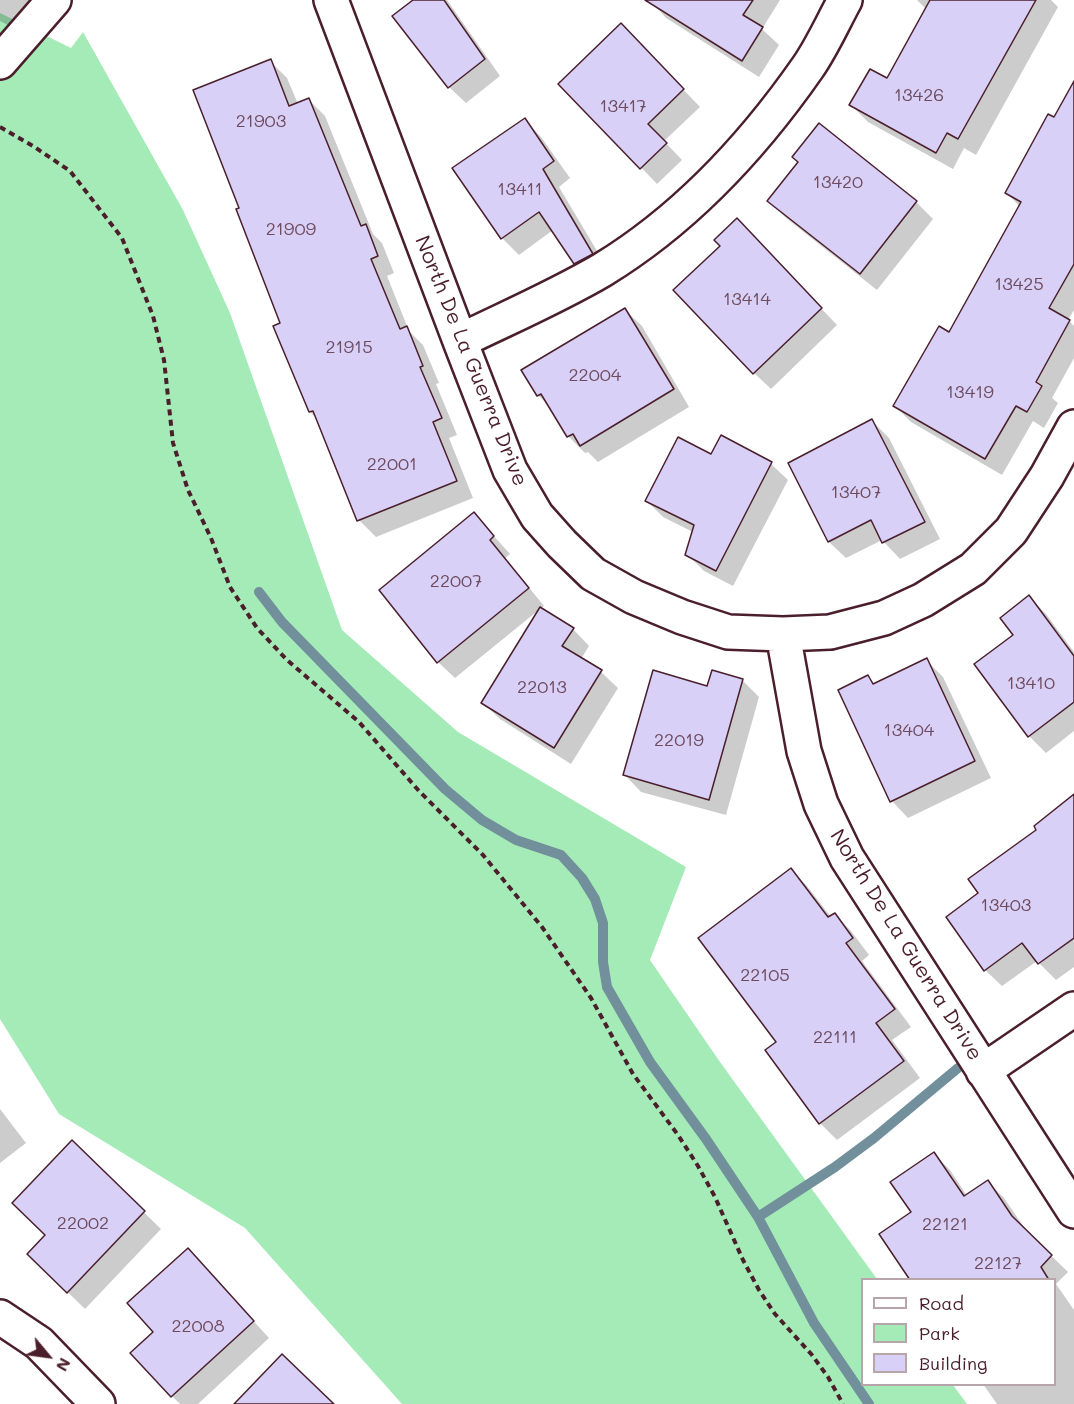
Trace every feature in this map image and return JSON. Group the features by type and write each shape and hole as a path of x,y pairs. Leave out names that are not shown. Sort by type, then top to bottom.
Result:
{"street":[{"path":"0,62 54,0"},
{"name":"North De La Guerra Drive","path":"331,0 510,470 537,516 593,574 634,597 682,617 728,632 783,634 804,751 821,804 847,858 1074,1211"},
{"path":"460,341 567,290 604,268 650,236 687,205 730,164 775,112 809,65 845,0"},
{"path":"783,634 830,632 884,618 923,600 973,569 1011,531 1047,476 1074,427"},
{"path":"983,1071 1074,1010"},
{"path":"0,1317 39,1343 98,1404"}],"path":[{"path":"0,127 70,171 122,238 153,316 164,360 173,443 188,490 211,538 230,587 257,628 286,660 359,722 419,791 483,855 542,927 591,998 633,1074 698,1166 759,1290 776,1314 812,1355 843,1404"}],"green space":[{"path":"0,13 71,48 83,32 183,210 230,313 342,630 458,732 686,867 650,960 720,1062 876,1278 861,1278 861,1386 954,1386 967,1404 402,1404 245,1228 59,1114 0,1019"}],"building":[{"path":"413,0 444,0 485,59 448,88 392,16"},
{"path":"645,0 753,0 743,15 763,27 742,61"},
{"path":"930,0 1036,0 958,139 947,133 936,153 849,105 870,69 887,78"},
{"path":"621,23 684,89 648,124 667,143 640,169 558,84"},
{"path":"271,59 289,106 309,98 361,226 366,224 378,256 371,259 400,329 407,326 423,366 420,367 442,418 433,422 457,481 357,521 313,411 309,412 273,326 280,323 236,209 239,208 193,90"},
{"path":"1074,81 1074,264 1049,308 1070,320 1036,382 1042,386 1027,412 1016,406 985,459 893,406 939,326 949,332 1021,202 1005,193 1048,114 1054,117"},
{"path":"525,118 554,161 543,169 593,254 574,264 539,212 501,239 452,168"},
{"path":"819,123 917,201 860,274 767,201 798,162 792,157"},
{"path":"737,218 822,308 753,374 673,290 720,246 714,240"},
{"path":"625,308 674,389 580,446 573,434 567,437 541,394 537,396 521,370"},
{"path":"872,419 925,522 882,543 871,520 828,542 788,463"},
{"path":"721,435 772,462 716,571 685,555 694,525 645,501 678,437 711,454"},
{"path":"474,512 494,536 490,540 529,588 437,663 379,590"},
{"path":"1029,595 1074,656 1074,702 1028,737 974,664 1013,635 1000,618"},
{"path":"540,607 574,628 562,646 602,670 554,748 481,703"},
{"path":"927,658 975,761 890,802 838,690 868,675 873,684"},
{"path":"653,670 707,686 712,670 743,679 709,800 623,775"},
{"path":"1074,794 1074,938 1038,964 1022,943 984,971 946,917 978,893 968,879 1036,830 1034,826"},
{"path":"791,868 828,917 835,913 853,938 846,943 895,1009 876,1023 904,1061 819,1124 765,1050 776,1042 698,938"},
{"path":"72,1140 145,1211 67,1293 27,1254 45,1235 12,1203"},
{"path":"934,1152 964,1196 988,1180 1012,1216 1052,1255 1041,1267 1048,1278 909,1278 879,1234 911,1212 890,1182"},
{"path":"188,1248 254,1321 171,1397 130,1353 153,1332 127,1303"},
{"path":"282,1354 334,1404 234,1404"}],"waterway":[{"path":"259,592 282,622 445,789 482,820 516,840 561,855 582,878 595,899 603,923 603,962 607,987 650,1062 706,1139 758,1217 814,1323 869,1404"},
{"path":"758,1217 835,1167 874,1138 958,1068"}]}
